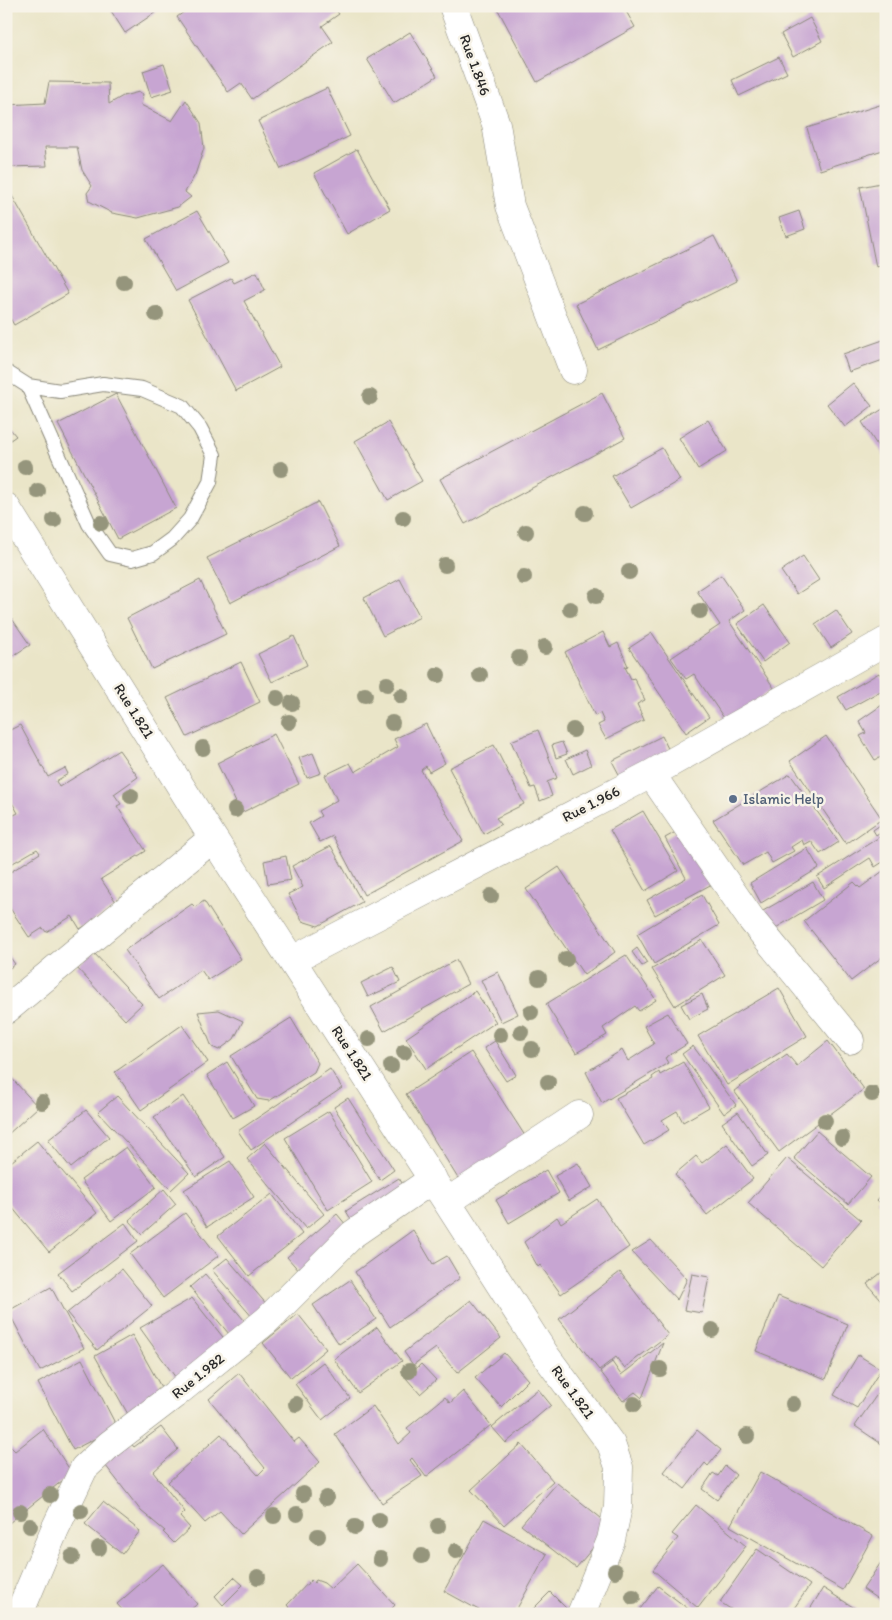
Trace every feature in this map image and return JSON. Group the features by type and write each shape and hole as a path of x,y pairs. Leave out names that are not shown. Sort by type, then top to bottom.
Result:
{"street":[{"name":"Rue 1.846","path":"453,6 496,124 510,206 573,370"},
{"name":"Rue 1.821","path":"6,507 213,838 546,1356 610,1444 619,1467 618,1507 610,1540 581,1614"},
{"name":"Rue 1.966","path":"292,960 651,774 886,641"},
{"path":"651,774 751,919 850,1040"},
{"path":"6,1010 213,838"},
{"path":"447,1202 579,1115"},
{"name":"Rue 1.982","path":"19,1614 55,1528 84,1468 110,1444 267,1320 353,1234 433,1179"}],"lane":[{"path":"6,372 28,386 60,391 103,384 122,386 142,389 182,406 200,428 214,455 210,482 190,519 172,539 153,552 132,559 110,554 89,524 28,386"}],"building":[{"path":"108,6 152,6 156,12 125,33"},
{"path":"192,6 333,6 339,14 322,26 333,42 252,99 241,83 228,92 177,17"},
{"path":"496,6 623,6 635,27 537,82"},
{"path":"810,18 822,41 793,57 781,34"},
{"path":"410,32 437,76 394,103 367,59"},
{"path":"779,57 787,73 739,96 732,80"},
{"path":"164,64 173,90 151,97 143,71"},
{"path":"49,82 108,83 109,104 123,96 139,92 143,94 141,105 172,121 186,100 201,123 204,148 195,175 185,192 191,197 178,207 138,218 112,213 89,201 87,193 92,186 82,170 77,147 45,147 47,166 6,167 6,105 45,103"},
{"path":"327,88 350,136 281,169 258,121"},
{"path":"886,103 886,149 820,170 807,128"},
{"path":"357,149 390,209 347,234 314,173"},
{"path":"886,182 886,265 876,267 860,187"},
{"path":"11,194 68,294 14,325 6,311 6,197"},
{"path":"197,211 228,263 176,291 146,239"},
{"path":"799,211 805,229 786,236 779,218"},
{"path":"714,236 737,281 598,350 576,304"},
{"path":"257,272 265,290 244,301 280,367 236,391 188,300 231,278 234,283"},
{"path":"886,339 886,359 849,372 843,354"},
{"path":"853,383 872,406 845,427 827,404"},
{"path":"602,393 625,438 465,524 440,479"},
{"path":"116,394 176,508 118,539 58,424"},
{"path":"886,407 886,459 862,422"},
{"path":"708,420 727,451 698,469 679,438"},
{"path":"388,422 422,481 388,500 355,441"},
{"path":"6,424 16,436 6,443"},
{"path":"662,448 680,480 631,508 612,476"},
{"path":"318,502 340,546 230,603 207,558"},
{"path":"803,556 819,580 797,594 781,571"},
{"path":"721,575 745,610 729,621 774,688 726,721 694,674 686,679 671,658 720,625 697,591"},
{"path":"400,579 420,617 383,636 364,598"},
{"path":"200,580 226,634 152,669 127,618"},
{"path":"764,605 790,642 763,662 737,624"},
{"path":"6,610 30,645 6,660"},
{"path":"836,610 852,634 831,648 815,624"},
{"path":"603,632 610,647 618,643 628,666 625,667 631,679 634,678 645,700 637,704 644,720 606,739 598,725 604,722 600,713 595,716 565,652"},
{"path":"652,633 709,717 686,733 629,648"},
{"path":"294,636 307,665 272,682 258,654"},
{"path":"241,662 260,702 187,737 167,698"},
{"path":"879,673 886,683 886,688 846,710 838,697"},
{"path":"882,705 886,712 886,765 881,757 875,760 860,736 866,733 859,721"},
{"path":"426,724 445,763 429,772 426,766 421,770 463,841 364,895 333,836 320,842 309,823 321,816 318,811 337,800 325,775 350,763 355,772 398,747 394,739"},
{"path":"20,725 48,777 65,768 68,774 56,781 59,787 119,750 138,777 114,794 121,804 117,806 146,851 101,879 118,905 80,929 72,916 46,932 43,928 29,937 6,902 6,875 40,853 37,849 6,867 6,819 18,813 6,792 6,732"},
{"path":"538,730 557,778 547,782 552,796 540,801 535,787 531,788 511,741"},
{"path":"274,734 299,784 241,813 217,763"},
{"path":"662,736 671,755 622,780 612,761"},
{"path":"826,736 882,819 846,844 790,761"},
{"path":"562,742 567,754 556,758 552,745"},
{"path":"494,745 524,804 496,818 501,824 484,834 449,768"},
{"path":"585,750 591,765 573,774 566,759"},
{"path":"313,753 321,773 307,778 299,758"},
{"path":"790,774 839,842 820,854 811,841 804,845 802,840 791,847 794,851 772,863 766,852 743,865 713,820"},
{"path":"643,811 678,871 645,891 610,830"},
{"path":"886,821 886,828 876,835 873,830"},
{"path":"683,828 712,884 655,915 647,900 686,878 665,838"},
{"path":"881,836 886,843 886,860 875,867 870,858 824,888 817,877"},
{"path":"331,846 362,902 318,926 302,921 288,894 303,887 292,866"},
{"path":"807,848 819,868 761,903 750,883"},
{"path":"286,856 291,880 268,884 264,861"},
{"path":"559,867 615,952 584,975 526,889"},
{"path":"883,871 886,874 886,954 851,981 804,921 854,882 860,888"},
{"path":"813,882 823,900 774,929 763,911"},
{"path":"702,895 719,925 654,964 637,934"},
{"path":"204,901 241,959 208,980 201,970 159,999 125,950 192,904 195,907"},
{"path":"702,940 725,975 675,1006 652,969"},
{"path":"637,948 647,963 642,966 632,952"},
{"path":"6,952 15,964 6,971"},
{"path":"93,952 142,1004 125,1020 76,967"},
{"path":"626,955 656,1000 639,1011 635,1006 603,1028 607,1035 576,1053 546,1004"},
{"path":"456,960 468,984 384,1031 371,1007"},
{"path":"393,967 400,982 368,997 361,983"},
{"path":"498,972 518,1014 501,1022 481,980"},
{"path":"779,988 807,1036 727,1085 698,1036"},
{"path":"475,991 496,1022 426,1069 406,1038"},
{"path":"702,994 708,1009 689,1019 681,1005"},
{"path":"219,1010 243,1021 234,1039 219,1050 212,1047 198,1012"},
{"path":"668,1013 687,1044 665,1058 668,1063 602,1103 586,1072 622,1050 628,1061 654,1044 644,1026"},
{"path":"291,1018 318,1063 314,1072 269,1101 257,1099 231,1056"},
{"path":"182,1025 208,1062 141,1110 115,1072"},
{"path":"495,1041 516,1075 506,1081 484,1048"},
{"path":"828,1041 864,1089 779,1152 734,1091 787,1054 797,1066"},
{"path":"693,1046 736,1105 724,1114 682,1054"},
{"path":"471,1052 529,1142 462,1185 406,1094"},
{"path":"227,1062 254,1106 233,1118 207,1075"},
{"path":"683,1062 709,1107 683,1122 677,1111 662,1120 669,1130 644,1145 616,1098 653,1079 652,1077 659,1072 660,1075"},
{"path":"330,1069 342,1088 251,1150 238,1131"},
{"path":"6,1072 38,1107 6,1136"},
{"path":"117,1096 189,1173 171,1190 98,1112"},
{"path":"183,1096 225,1157 196,1177 154,1117"},
{"path":"348,1098 394,1170 380,1180 334,1107"},
{"path":"86,1110 109,1137 71,1168 48,1140"},
{"path":"329,1111 372,1182 328,1210 285,1138"},
{"path":"738,1112 768,1155 752,1166 722,1123"},
{"path":"817,1131 871,1177 848,1204 794,1158"},
{"path":"37,1141 97,1213 49,1252 6,1200 6,1166"},
{"path":"265,1143 324,1214 306,1229 247,1159"},
{"path":"727,1144 753,1179 707,1215 675,1174 696,1156 702,1163"},
{"path":"126,1147 156,1187 111,1221 81,1180"},
{"path":"787,1158 861,1220 821,1266 748,1203"},
{"path":"230,1161 254,1197 207,1227 184,1190"},
{"path":"578,1163 592,1187 569,1201 555,1176"},
{"path":"546,1170 559,1193 509,1223 496,1200"},
{"path":"399,1178 405,1188 352,1221 346,1211"},
{"path":"164,1189 176,1204 142,1234 129,1220"},
{"path":"886,1190 886,1209 877,1200"},
{"path":"272,1194 302,1234 249,1276 218,1236"},
{"path":"597,1199 629,1247 561,1294 540,1265 538,1267 524,1242 557,1217 561,1223"},
{"path":"185,1213 218,1256 163,1298 130,1254"},
{"path":"337,1214 351,1231 301,1273 287,1257"},
{"path":"125,1223 138,1241 72,1291 58,1273"},
{"path":"413,1230 433,1264 447,1256 460,1278 390,1327 355,1272"},
{"path":"651,1240 687,1279 677,1300 632,1252"},
{"path":"227,1258 268,1306 253,1318 212,1270"},
{"path":"122,1269 152,1306 97,1350 67,1313"},
{"path":"886,1269 886,1306 867,1284"},
{"path":"620,1272 668,1335 624,1368 616,1357 599,1370 559,1319"},
{"path":"205,1274 250,1327 234,1340 190,1287"},
{"path":"692,1274 709,1277 702,1313 684,1310"},
{"path":"350,1280 376,1319 339,1344 313,1305"},
{"path":"51,1287 84,1348 40,1371 8,1311"},
{"path":"778,1296 848,1324 826,1379 756,1351"},
{"path":"192,1298 230,1346 181,1385 140,1328"},
{"path":"471,1300 501,1338 457,1373 436,1348 413,1365 404,1352"},
{"path":"298,1314 326,1349 291,1378 263,1343"},
{"path":"377,1327 402,1361 358,1393 334,1359"},
{"path":"132,1335 166,1396 129,1416 95,1356"},
{"path":"663,1343 642,1398 635,1392 623,1401 600,1371 612,1362 621,1375"},
{"path":"504,1353 528,1380 501,1407 475,1378"},
{"path":"858,1355 881,1369 857,1408 834,1395"},
{"path":"82,1359 117,1427 73,1450 38,1383"},
{"path":"323,1362 350,1398 322,1420 295,1384"},
{"path":"421,1364 436,1380 420,1394 406,1378"},
{"path":"239,1373 294,1442 299,1438 320,1462 241,1534 220,1511 205,1523 168,1482 221,1434 258,1475 265,1468 209,1399"},
{"path":"883,1386 886,1388 886,1447 855,1426"},
{"path":"538,1389 551,1405 506,1443 492,1427"},
{"path":"463,1391 491,1425 426,1477 412,1458 410,1460 422,1476 382,1503 335,1434 373,1406 399,1444 411,1433 407,1428 445,1397 450,1403"},
{"path":"161,1427 178,1449 153,1472 185,1512 180,1517 190,1528 174,1543 163,1532 165,1531 141,1511 102,1461 128,1440 134,1447"},
{"path":"43,1429 72,1473 9,1523 6,1520 6,1447 9,1445 15,1451"},
{"path":"697,1430 721,1450 708,1466 705,1463 685,1489 664,1472"},
{"path":"521,1444 553,1481 504,1525 471,1490"},
{"path":"725,1466 736,1475 717,1500 702,1489 713,1473 718,1476"},
{"path":"760,1472 873,1536 843,1590 730,1526"},
{"path":"557,1483 611,1526 576,1568 521,1525"},
{"path":"103,1502 140,1531 122,1554 85,1524"},
{"path":"696,1505 746,1546 698,1608 653,1570 678,1538 672,1534"},
{"path":"484,1519 547,1554 514,1614 486,1614 444,1591"},
{"path":"757,1549 810,1585 790,1614 738,1614 720,1602"},
{"path":"886,1555 886,1605 863,1589"},
{"path":"163,1564 197,1604 186,1614 126,1614 117,1604"},
{"path":"357,1564 395,1605 387,1614 295,1614 287,1605 311,1580 314,1583 316,1580 324,1583 331,1589"},
{"path":"234,1577 243,1585 223,1605 215,1596"},
{"path":"658,1586 695,1614 646,1614 640,1609"},
{"path":"823,1588 864,1614 807,1614"},
{"path":"550,1592 572,1614 528,1614"}],"place":[{"name":"Islamic Help","path":"733,799"}]}
